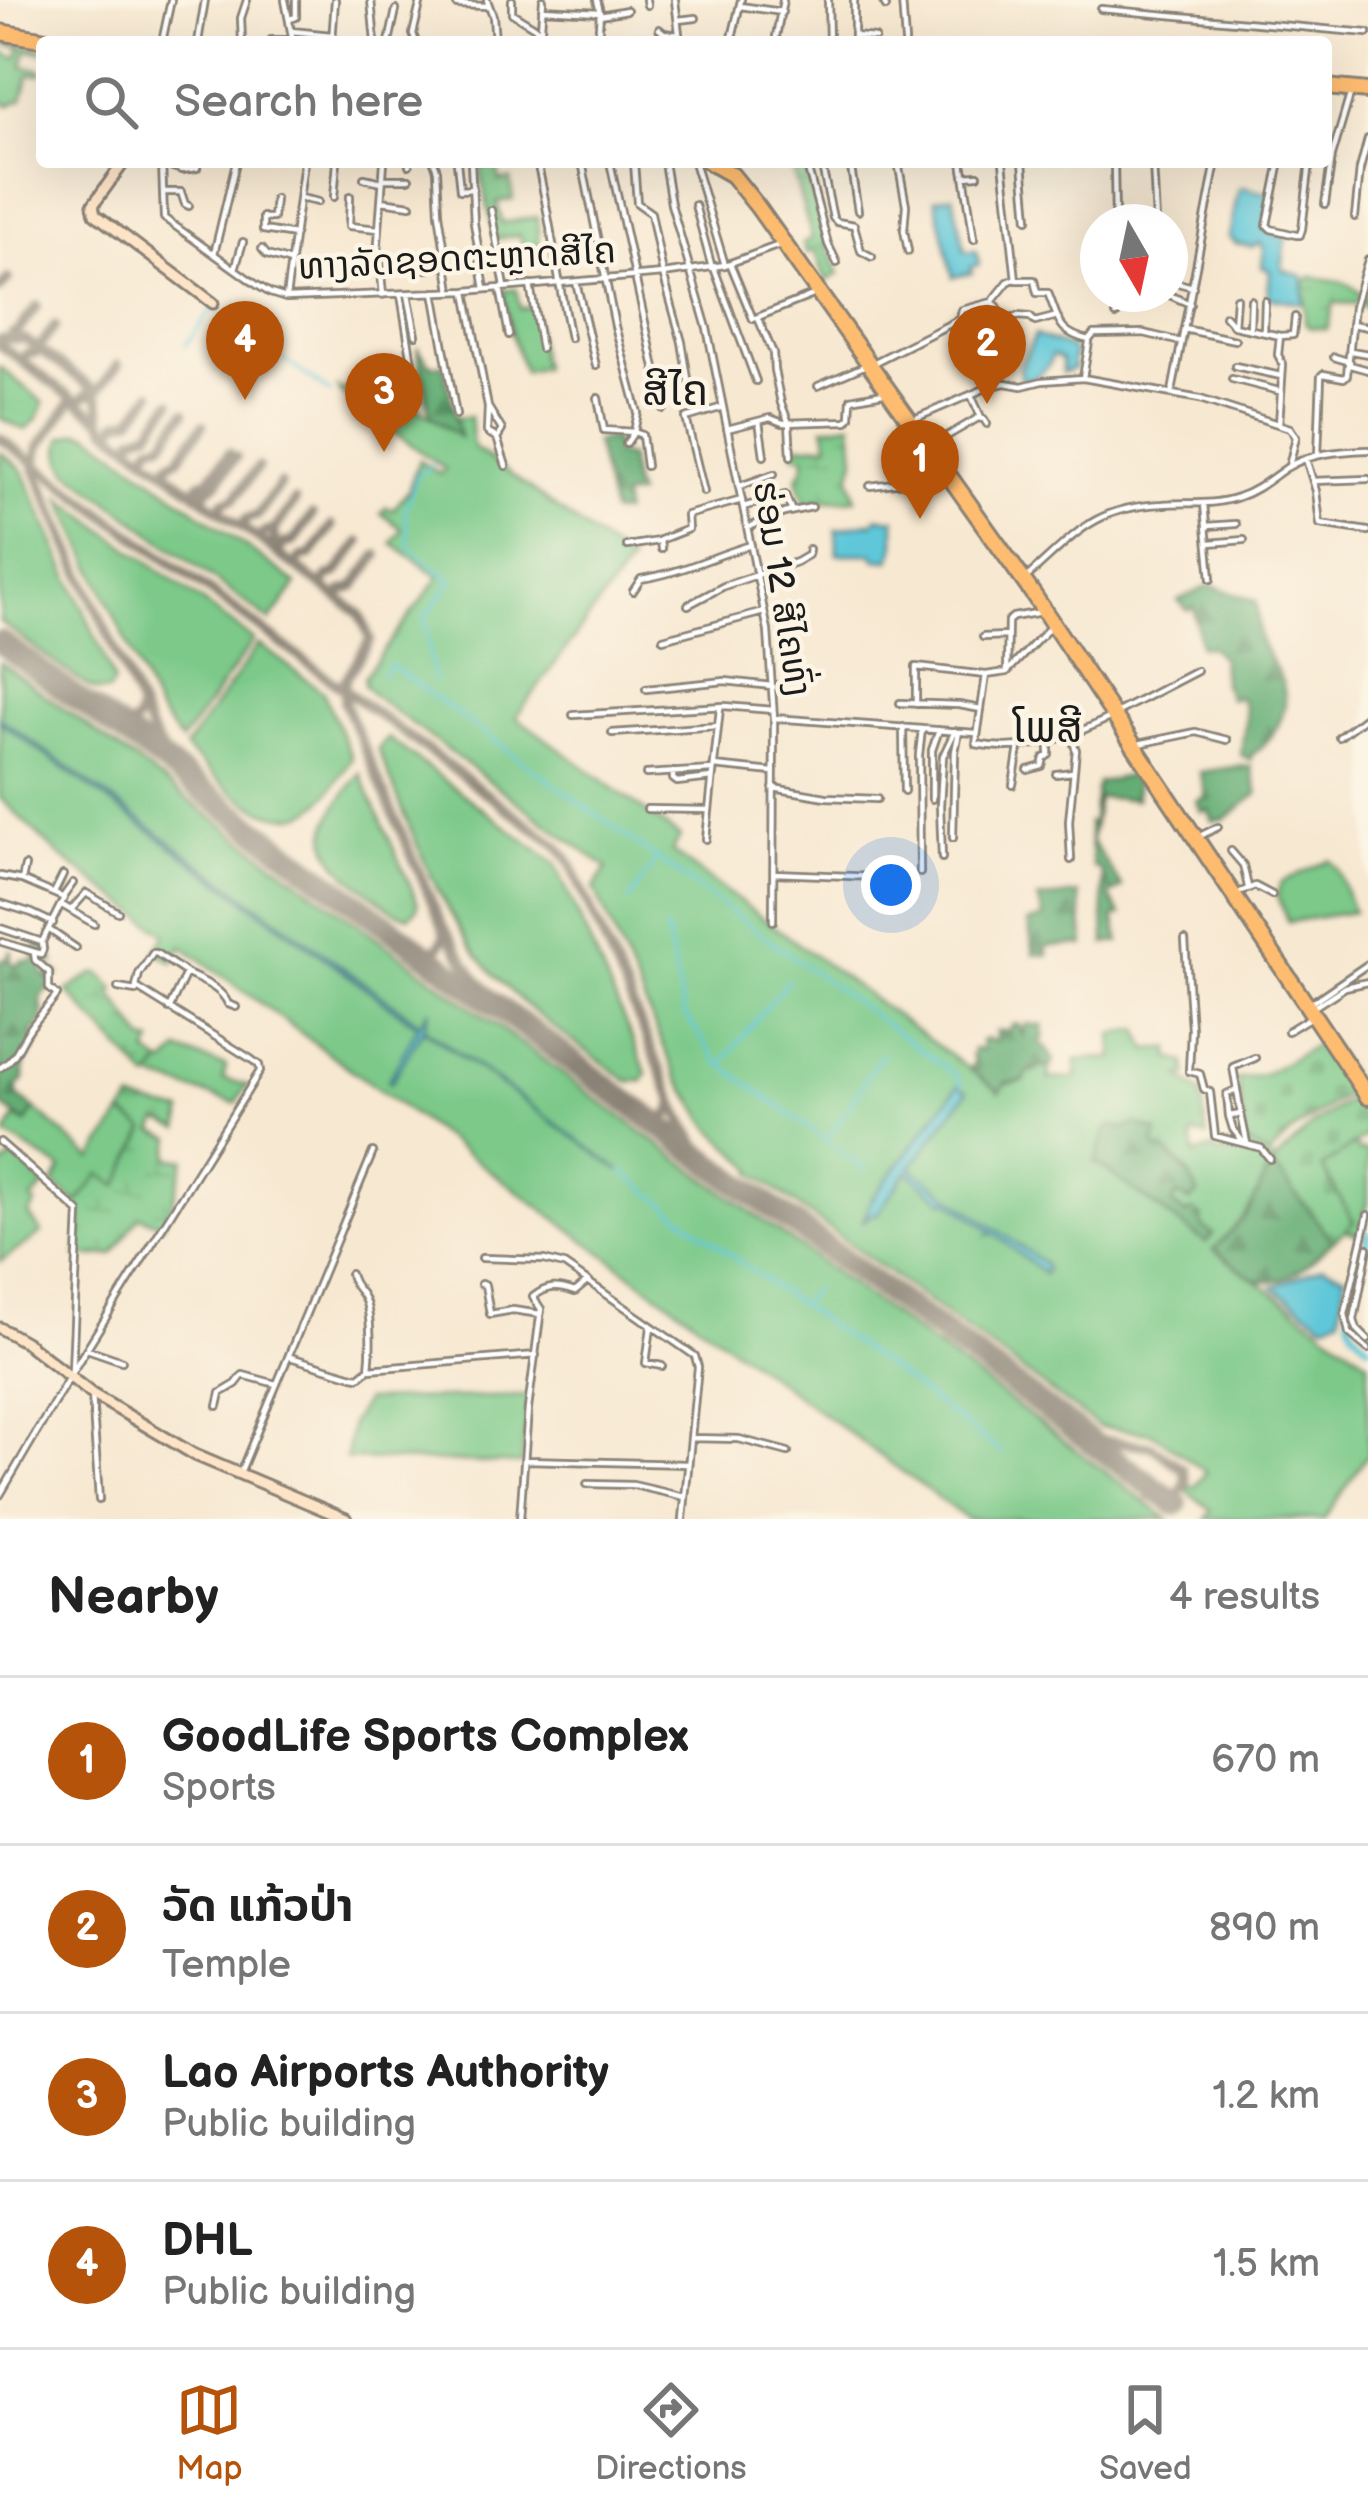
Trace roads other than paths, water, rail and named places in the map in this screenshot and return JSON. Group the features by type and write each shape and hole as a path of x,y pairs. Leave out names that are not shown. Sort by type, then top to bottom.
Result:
{"highway":[{"path":"0,35 36,39"},
{"path":"0,35 36,44"},
{"path":"1332,87 1368,91"},
{"path":"728,168 1100,690"},
{"path":"785,243 1024,579 1368,1093"},
{"path":"1116,714 1243,890 1313,1008"}],"main road":[{"path":"117,168 93,205 95,214 209,300"},
{"path":"0,1328 71,1374 92,1394 195,1455 346,1519"}],"street":[{"path":"163,36 171,0"},
{"path":"199,36 205,0"},
{"path":"242,36 247,0"},
{"path":"286,0 292,36"},
{"path":"289,19 296,17 296,0"},
{"path":"332,36 335,0"},
{"path":"371,0 374,36"},
{"path":"414,36 422,0"},
{"path":"512,0 512,13 542,31"},
{"path":"575,0 575,10"},
{"path":"597,0 598,36"},
{"path":"675,0 680,36"},
{"path":"777,36 783,0"},
{"path":"828,0 829,36"},
{"path":"854,0 854,36"},
{"path":"902,0 905,36"},
{"path":"457,5 488,3 494,36"},
{"path":"732,36 740,3 782,12"},
{"path":"541,36 543,4 600,14 626,10"},
{"path":"1101,9 1368,33"},
{"path":"390,36 396,10"},
{"path":"678,20 696,18"},
{"path":"659,29 672,36"},
{"path":"291,31 317,36"},
{"path":"1332,152 1351,89"},
{"path":"1355,217 1368,139"},
{"path":"162,168 162,192 182,192 190,206"},
{"path":"214,254 235,168"},
{"path":"286,298 303,168"},
{"path":"334,197 336,168"},
{"path":"383,295 377,243 384,168"},
{"path":"435,168 452,291"},
{"path":"458,168 460,190 473,189"},
{"path":"471,168 485,289"},
{"path":"538,168 571,338"},
{"path":"583,168 638,413 626,444"},
{"path":"611,168 664,409"},
{"path":"634,168 637,203 650,210 689,385"},
{"name":"ຮ່ອມ 12 ສີໄຄທົ່ງ","path":"665,168 707,328 764,612 773,714 773,921"},
{"path":"696,168 751,318 818,293"},
{"path":"808,168 828,244 838,263"},
{"path":"821,168 837,222 854,225 860,251 872,257"},
{"path":"851,168 858,212"},
{"path":"899,168 908,250"},
{"path":"963,168 974,239"},
{"path":"1004,168 1016,278"},
{"path":"1024,168 1028,219"},
{"path":"1114,168 1115,204"},
{"path":"1153,168 1155,204"},
{"path":"1172,393 1215,168"},
{"path":"1279,168 1267,225 1296,235 1300,235 1309,168"},
{"path":"1325,204 1329,168"},
{"path":"964,176 978,175"},
{"path":"364,178 409,179"},
{"name":"ທາງລັດຊອດຕະຫຼາດສີໄຄ","path":"162,192 164,218 270,293 286,298 405,295 663,274 713,268 785,243"},
{"path":"350,196 349,226 379,229"},
{"path":"300,198 318,202"},
{"path":"275,200 273,218 263,218 263,230 295,235"},
{"path":"381,201 411,205"},
{"path":"694,205 756,381"},
{"path":"491,210 509,335"},
{"path":"236,269 243,242"},
{"path":"262,249 291,262"},
{"path":"1318,455 1321,376 1344,378 1350,363 1354,308 1368,260"},
{"path":"426,269 447,266"},
{"path":"818,386 960,319 962,310 992,302 1016,278"},
{"path":"1016,278 1034,280 1037,293 1048,293 1054,317 1074,338 1089,340"},
{"path":"576,281 596,366"},
{"path":"530,285 541,349"},
{"path":"1188,286 1193,287"},
{"path":"466,291 488,407 488,434 497,438 506,466"},
{"path":"434,292 456,415"},
{"path":"405,295 416,335"},
{"path":"405,295 418,400"},
{"path":"1234,326 1236,298"},
{"path":"1250,329 1251,300"},
{"path":"1264,332 1265,301"},
{"path":"992,302 1005,322 1018,316 1030,316 1035,322 1054,317"},
{"path":"1225,316 1234,326 1280,336 1293,334 1295,317"},
{"path":"758,318 773,353 773,370 789,423 791,456"},
{"path":"1352,324 1368,327"},
{"path":"1184,329 1235,340"},
{"path":"1083,378 1094,334 1144,333 1181,342"},
{"path":"1279,424 1280,336"},
{"path":"1351,351 1368,354"},
{"path":"1334,357 1368,370"},
{"path":"1235,366 1281,376"},
{"path":"914,419 991,386 1083,378 1172,393 1279,424 1295,434 1289,466"},
{"path":"1232,379 1280,391"},
{"path":"727,429 774,418 779,423 847,421 853,397 890,393"},
{"path":"971,394 987,424"},
{"path":"598,398 604,430 643,437 646,466"},
{"path":"488,407 502,430 497,438"},
{"path":"704,492 686,418 723,407"},
{"path":"932,445 981,417"},
{"path":"759,422 764,456"},
{"path":"1024,579 1093,519 1110,512 1156,504 1221,502 1249,493 1306,459 1368,450"},
{"path":"1306,459 1320,524 1368,531"},
{"path":"869,486 928,479 945,472"},
{"path":"739,486 774,474"},
{"path":"1313,482 1368,478"},
{"path":"627,546 660,545 688,529 689,514 785,494 791,511"},
{"path":"1201,504 1211,579"},
{"path":"747,528 812,507"},
{"path":"1207,526 1236,524"},
{"path":"1209,543 1244,540"},
{"path":"633,591 641,579 686,570 707,558 752,545"},
{"path":"688,605 724,586 801,560 809,549"},
{"path":"663,639 764,612"},
{"path":"1007,672 1008,621 1013,617 1048,618"},
{"path":"916,704 916,667 1007,672 1048,618"},
{"path":"983,637 1006,637"},
{"path":"986,674 978,746 1018,747 1072,735 1197,671"},
{"path":"646,689 725,682 772,686"},
{"path":"900,704 981,709"},
{"path":"573,715 720,707 976,733"},
{"path":"706,839 720,707"},
{"path":"1339,737 1368,715"},
{"path":"1070,721 1076,751 1069,820 1071,860"},
{"path":"612,733 718,725"},
{"path":"903,727 904,791"},
{"path":"920,873 922,729"},
{"path":"932,799 932,750 939,730"},
{"path":"953,838 957,732"},
{"path":"942,858 943,756 957,732"},
{"path":"1138,744 1200,732 1227,740"},
{"path":"1028,770 1042,766 1049,755 1049,742"},
{"path":"1012,785 1018,747"},
{"path":"646,774 714,768 772,772"},
{"path":"673,772 677,782 712,778"},
{"path":"1056,774 1073,772"},
{"path":"773,788 877,799"},
{"path":"647,808 709,810"},
{"path":"1200,836 1218,827"},
{"path":"1231,850 1243,865 1243,890 1260,887 1272,895"},
{"path":"22,880 25,866"},
{"path":"774,873 875,877"},
{"path":"54,892 63,875"},
{"path":"0,876 54,892 94,924"},
{"path":"2,943 42,953 42,942 73,883"},
{"path":"71,910 86,892 118,912"},
{"path":"0,903 32,913 76,948"},
{"path":"0,928 42,942"},
{"path":"1185,940 1189,1069 1200,1074 1210,1094 1216,1136 1261,1148 1270,1160"},
{"path":"0,1068 20,1050 26,1033 57,995 50,988 49,972 35,960 34,952"},
{"path":"118,988 136,991 153,953 225,995 228,1004 236,1007"},
{"path":"1288,1030 1368,964"},
{"path":"169,1009 186,973"},
{"path":"1313,1008 1345,987 1368,982"},
{"path":"0,1495 260,1071 251,1059 136,987"},
{"path":"1246,1143 1233,1067 1255,1058"},
{"path":"1237,1090 1227,1094 1229,1116 1246,1143"},
{"path":"1229,1116 1241,1114"},
{"path":"0,1142 79,1212 71,1374"},
{"path":"239,1474 373,1152"},
{"path":"1367,1339 1348,1333 1345,1314 1368,1215"},
{"path":"1367,1339 1357,1329 1354,1309 1368,1248"},
{"path":"482,1258 556,1262 698,1361 683,1519"},
{"path":"350,1274 355,1290 364,1298 371,1346 369,1369"},
{"path":"520,1519 541,1309 533,1297 544,1288 559,1286 575,1292 588,1281"},
{"path":"481,1284 490,1314 514,1310 540,1314"},
{"path":"651,1327 646,1363 662,1366"},
{"path":"87,1349 122,1361"},
{"path":"288,1357 359,1376 369,1369 536,1355"},
{"path":"218,1406 221,1393 243,1375 276,1384"},
{"path":"92,1394 99,1500"},
{"path":"691,1438 746,1440 788,1452"},
{"path":"525,1460 688,1464"},
{"path":"587,1484 634,1485 685,1497"}],"water":[{"path":"1242,187 1271,194 1264,230 1286,238 1282,269 1303,276 1303,304 1268,297 1270,271 1262,267 1264,248 1260,243 1253,247 1236,243 1229,237"},
{"path":"953,195 965,252 976,251 979,265 971,267 972,273 953,277 935,199"},
{"path":"1035,335 1071,348 1075,368 1062,373 1062,360 1052,355 1041,373 1021,380 1019,369"},
{"path":"878,517 895,519 891,560 875,559 874,554 837,554 836,530 871,524"},
{"path":"0,718 420,1023 430,1009 424,1028 621,1171 423,1029 391,1083 388,1081 418,1026"},
{"path":"959,1085 967,1092 911,1168 1043,1263 1044,1274 907,1172 877,1214 862,1223 872,1199"},
{"path":"1322,1266 1346,1275 1340,1316 1324,1323 1273,1287"}],"waterway":[{"path":"185,346 211,311 235,324"},
{"path":"242,329 264,345"},
{"path":"271,350 331,393"},
{"path":"348,406 359,414"},
{"path":"431,465 418,472 405,510 410,549 452,581 425,618 434,681"},
{"path":"382,675 390,665 957,1076 962,1086"},
{"path":"629,901 658,857"},
{"path":"666,929 683,1012 718,1062 865,1169"},
{"path":"724,1063 788,980"},
{"path":"829,1138 882,1053"},
{"path":"622,1171 1002,1453"},
{"path":"1368,1233 1349,1319 1368,1345"},
{"path":"803,1302 813,1289"}],"place":[{"name":"DHL","path":"245,400"},
{"name":"ວັດ ແກ້ວປ່າ","path":"987,404"},
{"name":"Lao Airports Authority","path":"384,452"},
{"name":"GoodLife Sports Complex","path":"920,519"}],"district":[{"name":"ສີໄຄ","path":"675,392"},
{"name":"ໂພສີ","path":"1048,729"}]}
